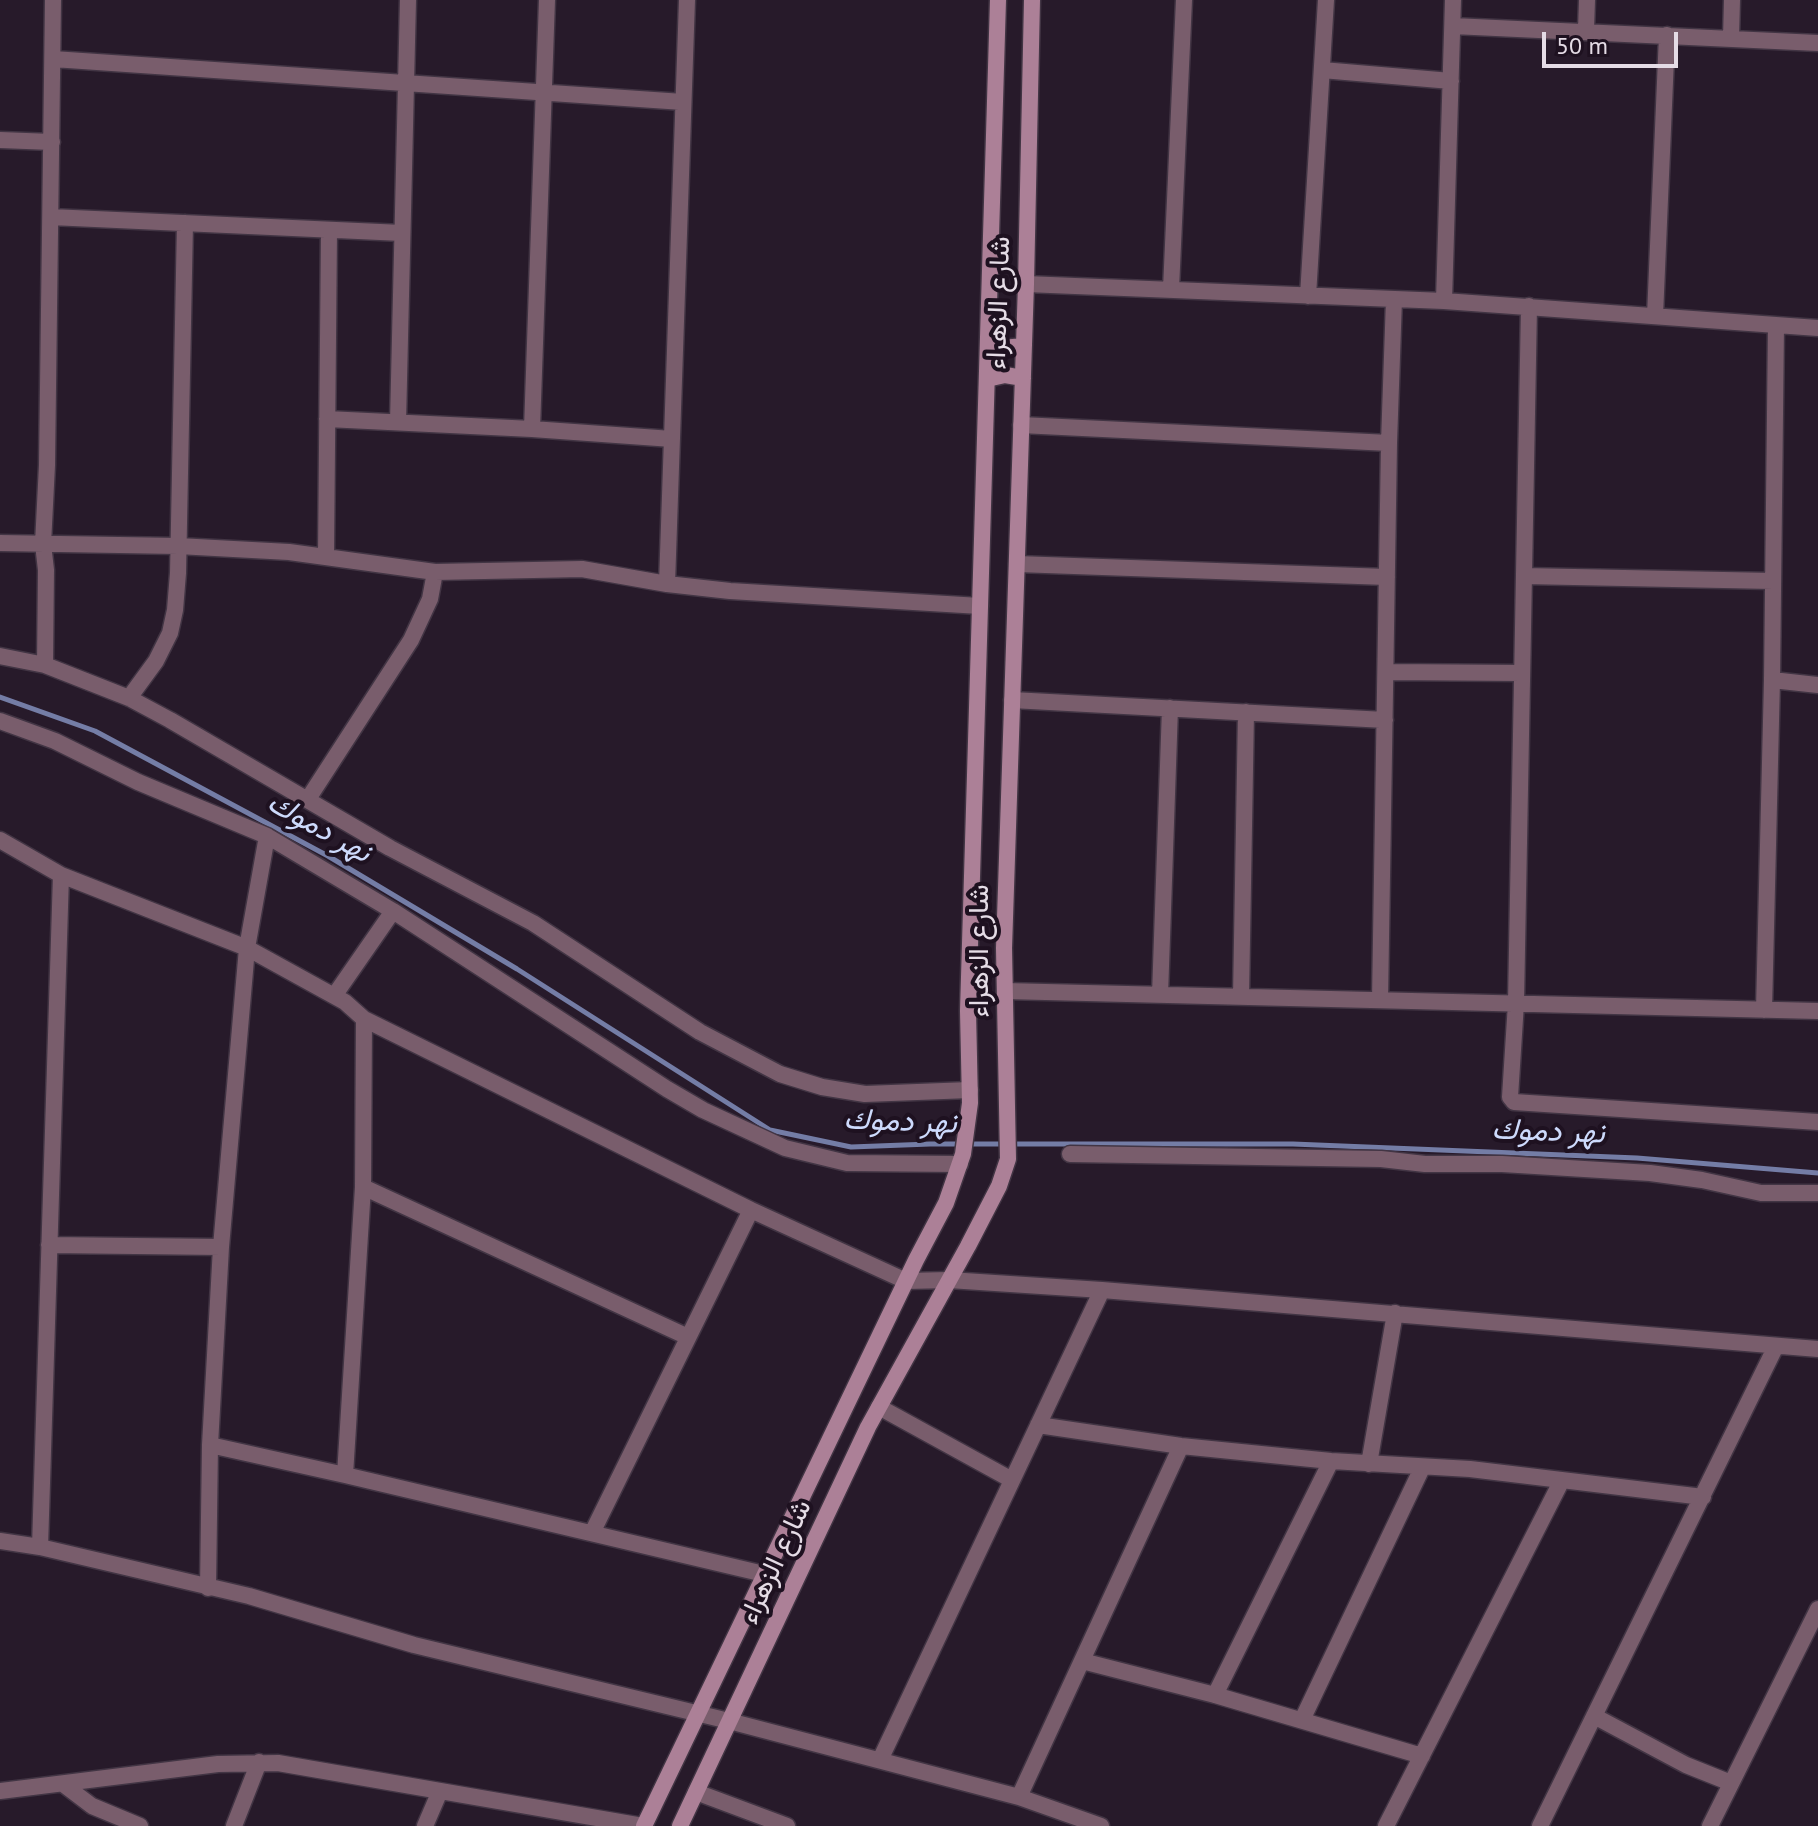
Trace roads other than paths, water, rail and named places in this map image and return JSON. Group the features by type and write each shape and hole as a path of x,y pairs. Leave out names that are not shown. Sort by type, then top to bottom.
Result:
{"main road":[{"name":"شارع الزهراء","path":"643,1826 946,1203 961,1159 970,1097 968,1011 998,0"},
{"name":"شارع الزهراء","path":"680,1826 879,1407 999,1186 1008,1159 1005,991 1032,0"},
{"path":"988,341 1002,348 1024,346"},
{"path":"987,379 1005,375 1023,378"}],"street":[{"path":"45,665 46,570 43,544 47,465 53,0"},
{"path":"398,422 408,0"},
{"path":"532,429 547,0"},
{"path":"667,584 687,0"},
{"path":"1171,289 1184,0"},
{"path":"1308,296 1326,0"},
{"path":"1444,301 1453,0"},
{"path":"1586,30 1587,0"},
{"path":"1731,38 1732,0"},
{"path":"1453,26 1818,43"},
{"path":"1655,316 1667,35"},
{"path":"53,59 683,102"},
{"path":"1322,70 1451,81"},
{"path":"0,140 52,142"},
{"path":"51,217 402,233"},
{"path":"129,698 156,661 170,633 175,610 185,223"},
{"path":"326,556 329,230"},
{"path":"1026,284 1444,301 1818,328"},
{"path":"1380,1000 1394,299"},
{"path":"1529,306 1516,1003 1509,1092 1514,1102 1818,1122"},
{"path":"1764,1010 1776,325"},
{"path":"327,419 672,439"},
{"path":"1021,425 1389,443"},
{"path":"0,543 178,546 326,556 435,572 582,569 730,591 980,606"},
{"path":"1017,564 1387,577"},
{"path":"308,799 411,640 430,599 435,572"},
{"path":"1524,576 1773,581"},
{"path":"0,656 45,665 129,698 390,848 533,923 700,1032 780,1074 822,1087 865,1094 970,1097"},
{"path":"1386,672 1522,673"},
{"path":"1772,680 1818,685"},
{"path":"1012,700 1385,720"},
{"path":"1160,995 1170,708"},
{"path":"1241,997 1246,712"},
{"path":"0,721 55,741 138,782 267,836 393,911 667,1089 703,1110 785,1148 847,1163 961,1159"},
{"path":"208,1588 210,1445 221,1247 247,948 267,836"},
{"path":"0,840 61,875 247,948 334,996 364,1019 751,1210 906,1281 949,1280 1102,1290 1818,1349"},
{"path":"40,1547 61,875"},
{"path":"334,996 393,911"},
{"path":"1005,991 1818,1011"},
{"path":"345,1475 363,1187 364,1019"},
{"path":"1070,1154 1502,1164 1650,1173 1761,1193 1818,1193"},
{"path":"363,1187 688,1337"},
{"path":"592,1533 751,1210"},
{"path":"49,1245 221,1247"},
{"path":"880,1760 1102,1290"},
{"path":"1369,1464 1395,1313"},
{"path":"1540,1826 1776,1346"},
{"path":"879,1407 1012,1480"},
{"path":"1038,1425 1181,1446 1331,1461 1470,1469 1703,1497"},
{"path":"210,1445 764,1574"},
{"path":"1019,1797 1181,1446"},
{"path":"1215,1695 1331,1461"},
{"path":"1302,1720 1422,1468"},
{"path":"1386,1826 1562,1480"},
{"path":"0,1541 40,1547 249,1596 414,1645 729,1721 1019,1797 1101,1826"},
{"path":"1710,1826 1818,1609"},
{"path":"1082,1661 1215,1695 1422,1756"},
{"path":"1594,1716 1686,1765 1731,1783"},
{"path":"0,1791 218,1764 259,1762 297,1765 643,1826"},
{"path":"234,1826 259,1762"},
{"path":"63,1784 92,1806 140,1826"},
{"path":"425,1826 440,1791"},
{"path":"696,1792 787,1826"}],"waterway":[{"name":"نهر دموك","path":"0,697 95,731 328,856 517,969 770,1130 851,1147 930,1144 1293,1144 1637,1158 1818,1173"}]}
